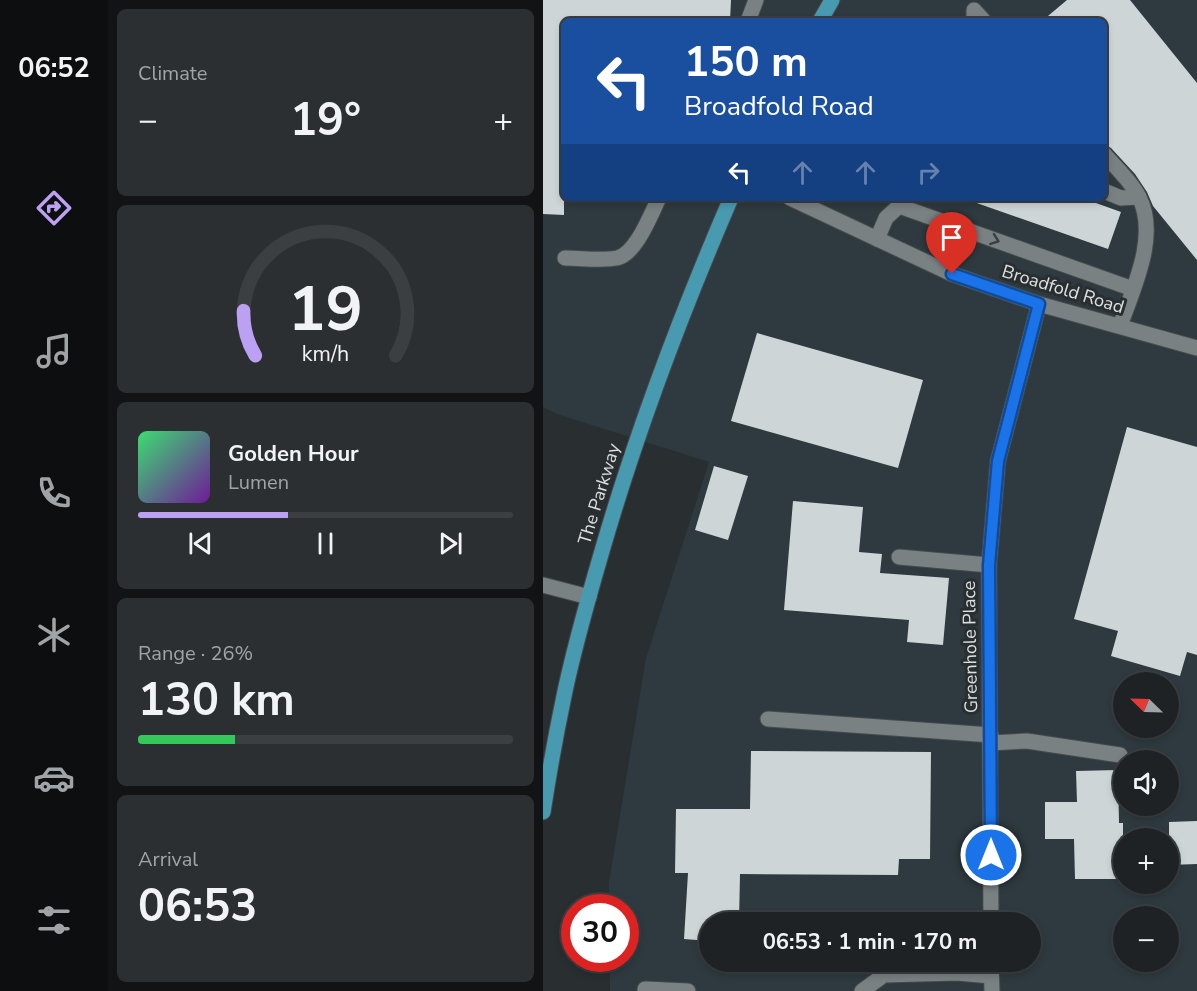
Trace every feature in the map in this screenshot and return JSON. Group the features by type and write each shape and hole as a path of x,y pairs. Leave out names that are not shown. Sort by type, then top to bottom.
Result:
{"main road":[{"path":"822,18 832,0"},
{"name":"The Parkway","path":"543,812 564,694 623,478 656,384 730,201"}],"street":[{"path":"749,18 756,0"},
{"path":"973,18 974,10 981,18"},
{"path":"1107,157 1131,184 1146,216 1143,262 1120,326"},
{"path":"1107,192 1121,198 1139,197"},
{"path":"565,258 618,258 628,253 657,201"},
{"name":"Broadfold Road","path":"796,201 952,274 1039,304 1197,348"},
{"path":"877,239 886,219 899,206 1133,289"},
{"name":"Greenhole Place","path":"991,912 989,565 998,461 1039,304"},
{"path":"899,557 989,565"},
{"path":"543,585 589,597"},
{"path":"768,719 1027,741 1113,754"},
{"path":"863,991 884,975 957,973 991,976"},
{"path":"645,989 688,991"}],"shaded area":[{"path":"543,0 1197,0 1197,991 610,991 610,972 639,972 639,894 609,894 609,882 646,658 709,462 557,414 543,407"}],"building":[{"path":"543,0 731,0 730,18 561,18 561,201 564,201 564,215 543,214"},
{"path":"1067,0 1130,0 1197,83 1197,260 1153,206 1135,174 1107,146 1107,18 1046,18"},
{"path":"971,201 1090,201 1121,212 1108,249"},
{"path":"757,333 923,380 898,468 731,421"},
{"path":"1127,427 1197,447 1197,655 1187,652 1180,676 1179,672 1166,672 1111,656 1118,631 1074,619"},
{"path":"714,466 748,476 728,540 695,530"},
{"path":"793,501 863,507 859,552 882,554 880,573 949,578 943,645 907,642 909,620 784,610"},
{"path":"751,751 931,752 930,859 899,859 898,875 740,874 739,912 699,912 699,940 684,939 688,873 675,873 676,809 750,809"},
{"path":"1113,770 1113,816 1119,816 1119,823 1123,823 1123,828 1113,828 1113,879 1075,879 1074,839 1045,839 1045,802 1077,802 1076,771"},
{"path":"1197,821 1197,864 1179,865 1179,828 1169,828 1169,822"}],"route":[{"path":"952,274 1039,304 998,461 989,565 991,855"}]}
